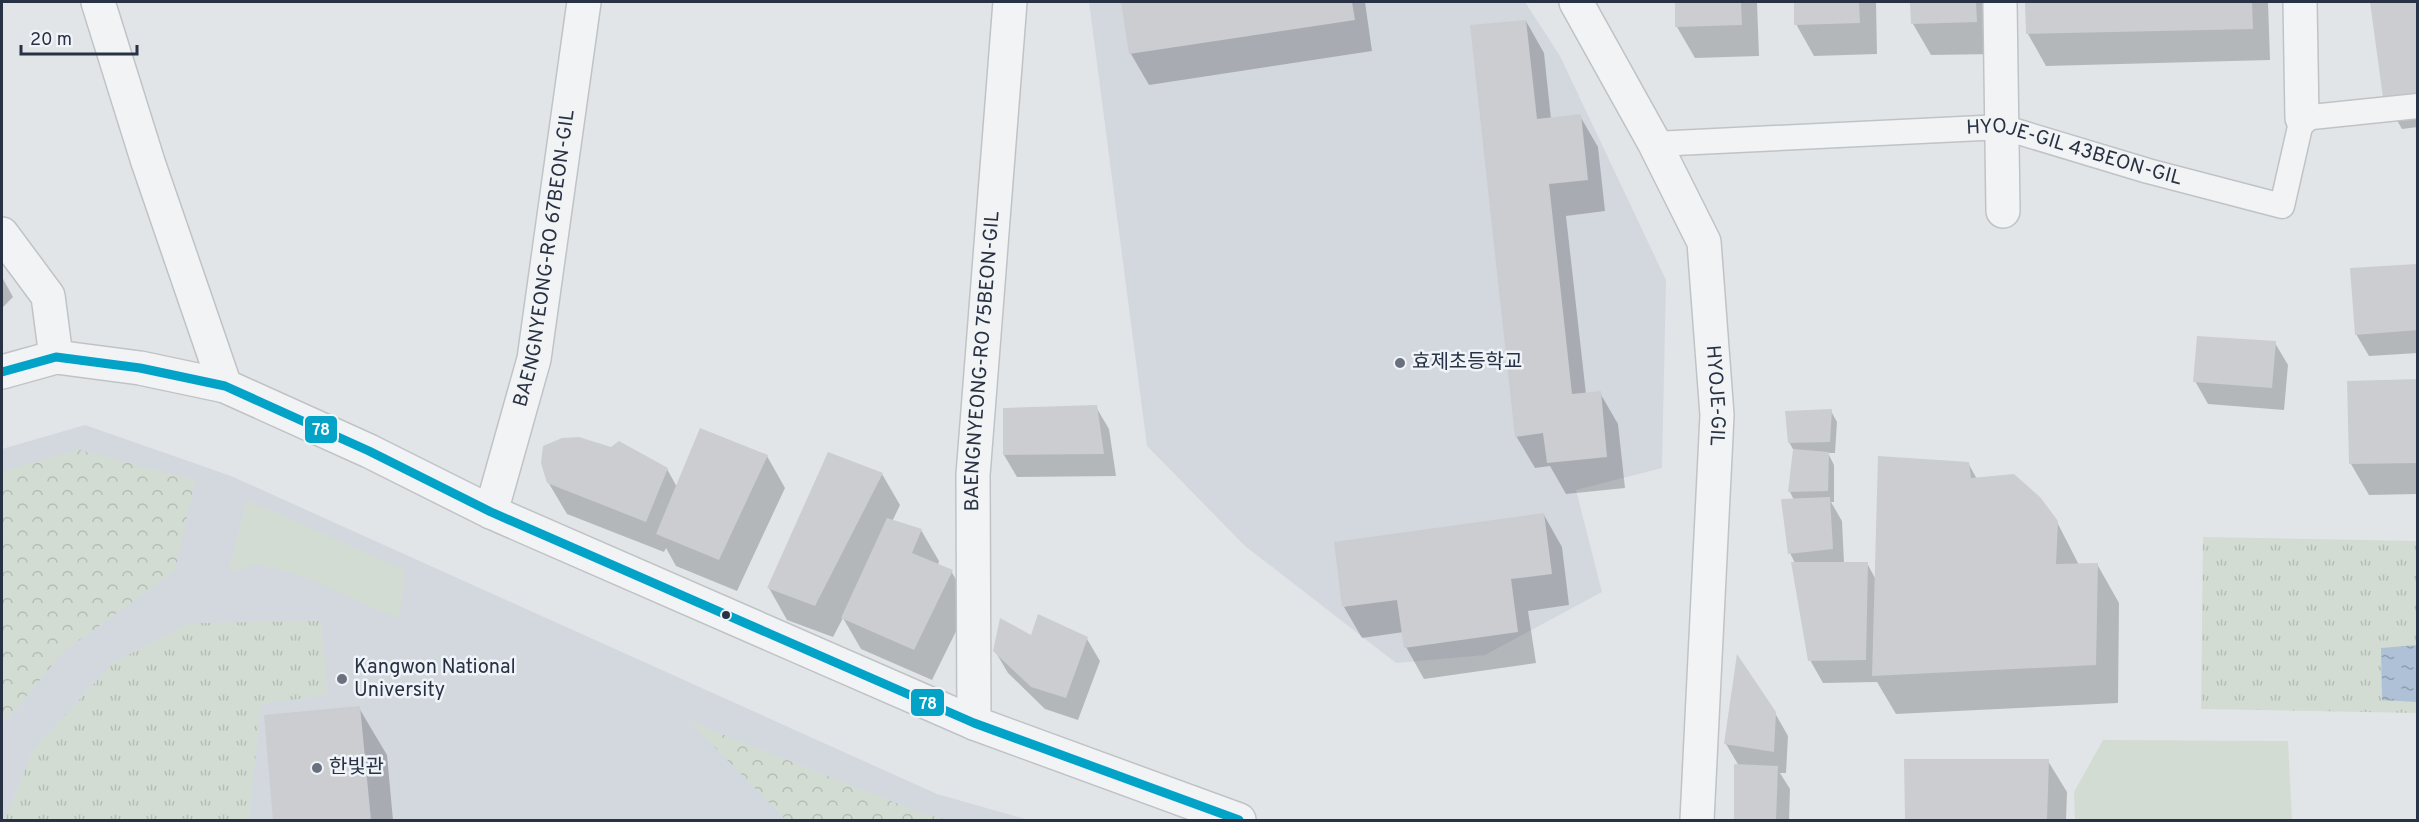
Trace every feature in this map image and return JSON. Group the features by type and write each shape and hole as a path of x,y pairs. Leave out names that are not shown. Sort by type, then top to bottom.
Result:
{"street":[{"path":"98,2 148,162 225,386"},
{"name":"BAENGNYEONG-RO 67BEON-GIL","path":"491,512 534,359 584,2"},
{"name":"BAENGNYEONG-RO 75BEON-GIL","path":"974,723 973,475 1010,2"},
{"name":"HYOJE-GIL","path":"1576,2 1655,144 1704,242 1717,415 1697,820"},
{"path":"2000,2 2003,211"},
{"path":"2300,2 2302,118"},
{"path":"2,234 48,296 56,357"},
{"path":"2,372 56,357 140,368 225,386 369,451 491,512 974,723 1239,820"}],"lane":[{"path":"2302,118 2418,106"},
{"name":"HYOJE-GIL 43BEON-GIL","path":"1655,144 2002,127 2148,171 2282,206 2302,118"}],"shaded area":[{"name":"효제초등학교","path":"1089,2 1525,2 1560,56 1666,280 1662,468 1576,490 1602,592 1485,655 1396,663 1245,546 1147,446"},
{"name":"Kangwon National University","path":"85,425 231,476 937,794 1029,820 2,820 2,449"}],"green space":[{"path":"79,450 195,480 175,571 63,652 2,726 2,471"},
{"path":"247,500 406,571 399,619 300,575 258,564 229,572"},
{"path":"2203,537 2417,541 2417,713 2201,709"},
{"path":"321,621 328,695 261,704 249,820 5,820 33,750 114,662 191,623"},
{"path":"689,721 921,813 948,820 786,820"},
{"path":"2103,740 2288,741 2292,820 2075,820 2074,792"}],"water":[{"path":"2417,645 2417,702 2382,700 2381,648"}],"building":[{"path":"1121,2 1352,2 1355,20 1129,54"},
{"path":"1675,2 1741,2 1742,25 1675,27"},
{"path":"1794,2 1859,2 1860,23 1794,25"},
{"path":"1910,2 1976,2 1977,22 1911,24"},
{"path":"2025,2 2252,2 2253,29 2026,34"},
{"path":"2370,2 2418,2 2418,93 2383,98"},
{"path":"1526,20 1537,119 1581,114 1588,180 1549,184 1572,394 1601,391 1607,457 1547,463 1543,433 1515,437 1470,25"},
{"path":"2416,264 2418,330 2355,335 2350,268"},
{"path":"2197,336 2276,341 2272,388 2193,382"},
{"path":"2418,379 2418,463 2349,464 2347,381"},
{"path":"1097,405 1104,454 1003,455 1003,408"},
{"path":"1832,409 1830,442 1788,443 1785,411"},
{"path":"700,428 768,455 719,560 656,534"},
{"path":"579,437 611,447 619,441 668,468 646,522 547,483 541,463 543,446 562,438"},
{"path":"1793,449 1829,452 1828,491 1788,492"},
{"path":"828,452 883,473 815,606 767,588"},
{"path":"1878,456 1969,462 1971,478 2014,474 2040,497 2058,521 2056,564 2098,563 2096,665 1872,676"},
{"path":"1830,497 1833,549 1788,554 1781,499"},
{"path":"1544,513 1552,574 1511,579 1518,632 1404,648 1397,600 1342,607 1334,542"},
{"path":"887,518 922,529 912,553 953,570 914,650 841,618"},
{"path":"1791,562 1868,562 1866,660 1808,661"},
{"path":"1038,614 1088,637 1066,698 1031,687 993,651 1000,618 1031,635"},
{"path":"1737,654 1776,712 1774,752 1724,744"},
{"name":"한빛관","path":"360,706 371,820 273,820 264,715"},
{"path":"1904,759 2049,759 2047,820 1905,820"},
{"path":"1734,764 1778,766 1776,820 1734,820"}],"transit line":[{"name":"78","path":"2,372 56,357 140,368 225,386 369,451 491,512 974,723 1239,820"}],"place":[{"name":"효제초등학교","path":"1400,363"},
{"name":"Kangwon National University","path":"342,679"},
{"name":"한빛관","path":"317,768"}]}
